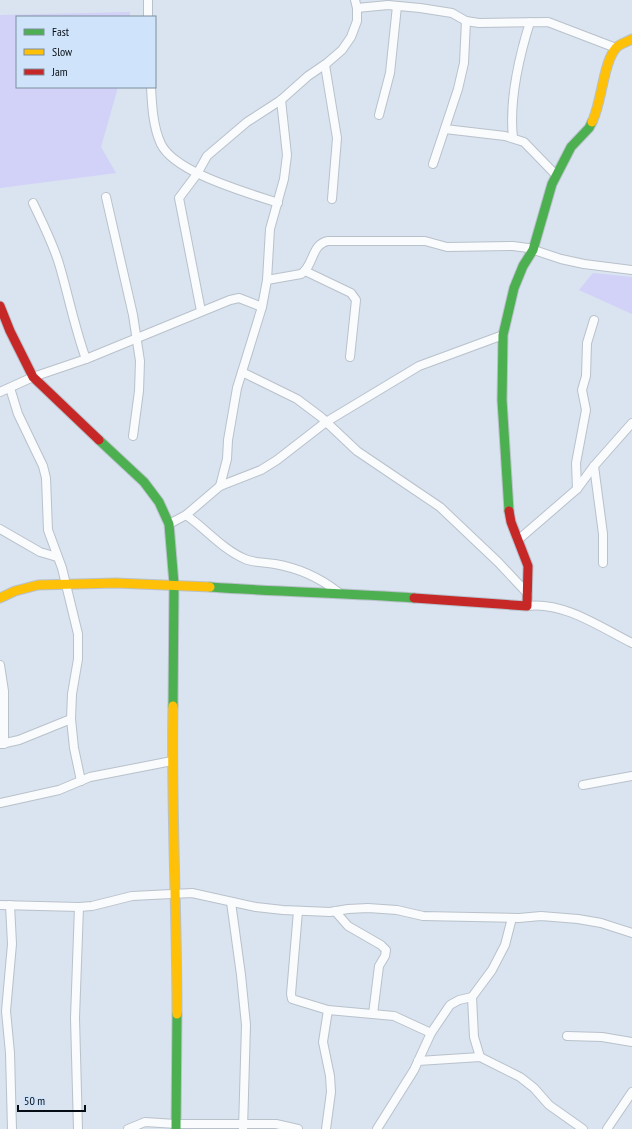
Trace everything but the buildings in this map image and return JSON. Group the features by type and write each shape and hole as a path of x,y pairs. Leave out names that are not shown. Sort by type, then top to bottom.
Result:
{"street":[{"path":"148,0 148,16"},
{"path":"201,311 179,198 197,174 207,156 247,122 281,100 308,76 325,65 342,50 352,38 357,21 356,4 398,6 452,13 466,21 497,23 548,22 616,48"},
{"path":"379,115 390,73 398,6"},
{"path":"433,164 458,89 464,63 466,21"},
{"path":"513,138 517,74 530,22"},
{"path":"527,606 528,566 511,522 505,469 502,400 503,335 514,288 523,266 533,250 544,209 556,176 571,147 589,128 597,112 610,62 616,48 632,39"},
{"path":"325,65 337,138 332,199"},
{"path":"151,88 155,124 162,146 172,156 197,174 278,203"},
{"path":"220,486 227,459 228,440 237,388 262,307 267,280 270,229 284,180 287,155 281,100"},
{"path":"445,129 513,138 524,142 536,152 556,176"},
{"path":"106,197 137,338 140,361 139,384 132,436"},
{"path":"33,203 60,266 80,342 86,359"},
{"path":"267,280 301,274 305,271 321,242 328,241 373,243 425,241 447,247 513,246 584,264 632,270"},
{"path":"305,271 355,296 356,300 350,357"},
{"path":"81,781 74,748 71,719 72,694 78,659 78,634 66,584 48,530 47,493 43,466 18,414 3,389 86,359 201,311 239,298 262,307"},
{"path":"0,306 10,332 33,377 70,413 121,458 144,482 159,502 169,524 174,584 172,761 177,892 176,1127"},
{"path":"577,489 576,463 586,410 582,390 586,376 587,343 594,320"},
{"path":"169,524 186,515 220,486 261,470 278,460 326,422 419,366 503,335"},
{"path":"242,372 297,399 326,422 357,451 440,508 498,562 528,594"},
{"path":"518,540 577,489 594,466 632,423"},
{"path":"594,466 603,534 603,563"},
{"path":"186,515 236,555 252,562 285,566 311,575 325,582 338,592"},
{"path":"0,530 40,552 57,556"},
{"path":"0,598 38,585 174,584 284,592 338,592 527,606 540,604 561,608 632,643"},
{"path":"0,665 4,691 2,744 71,719"},
{"path":"0,803 59,790 90,777 172,761"},
{"path":"583,785 632,776"},
{"path":"0,905 79,907 92,906 132,896 177,892 192,893 256,907 298,911 335,911 368,908 397,910 423,916 512,918 541,916 578,919 602,923 632,933"},
{"path":"231,902 246,1025 243,1126"},
{"path":"10,905 12,944 6,1011 10,1053 12,1129"},
{"path":"78,1129 75,1018 79,907"},
{"path":"298,911 291,994 292,999 328,1010 400,1018 431,1033"},
{"path":"335,911 348,926 381,945 386,950 385,956 379,966 372,1014"},
{"path":"480,1056 474,1037 472,997 492,970 504,945 512,918"},
{"path":"377,1129 418,1061 431,1033 450,1005 459,1000 472,997"},
{"path":"326,1129 331,1092 330,1076 323,1042 328,1010"},
{"path":"567,1036 602,1038 632,1042"},
{"path":"418,1061 480,1056 520,1077 534,1088 549,1105 583,1129"},
{"path":"607,1129 632,1092"},
{"path":"128,1129 145,1122 176,1127 276,1124 298,1129"}],"shaded area":[{"path":"130,12 130,16 16,16 16,88 118,88 101,147 116,173 0,188 0,15"},
{"path":"593,273 632,277 632,314 579,290"}],"traffic: fast":[{"path":"509,511 502,400 503,335 514,288 523,266 533,250 552,184 571,147 589,128 592,122"},
{"path":"99,440 144,482 159,502 169,524 174,584 173,706"},
{"path":"210,587 414,598"},
{"path":"176,1129 177,1014"}],"traffic: slow":[{"path":"592,122 608,63 617,47 632,39"},
{"path":"0,598 15,591 38,585 116,583 210,587"},
{"path":"173,706 177,1014"}],"traffic: jam":[{"path":"0,306 10,331 33,377 99,440"},
{"path":"414,598 527,606 528,566 511,522 509,511"}]}
